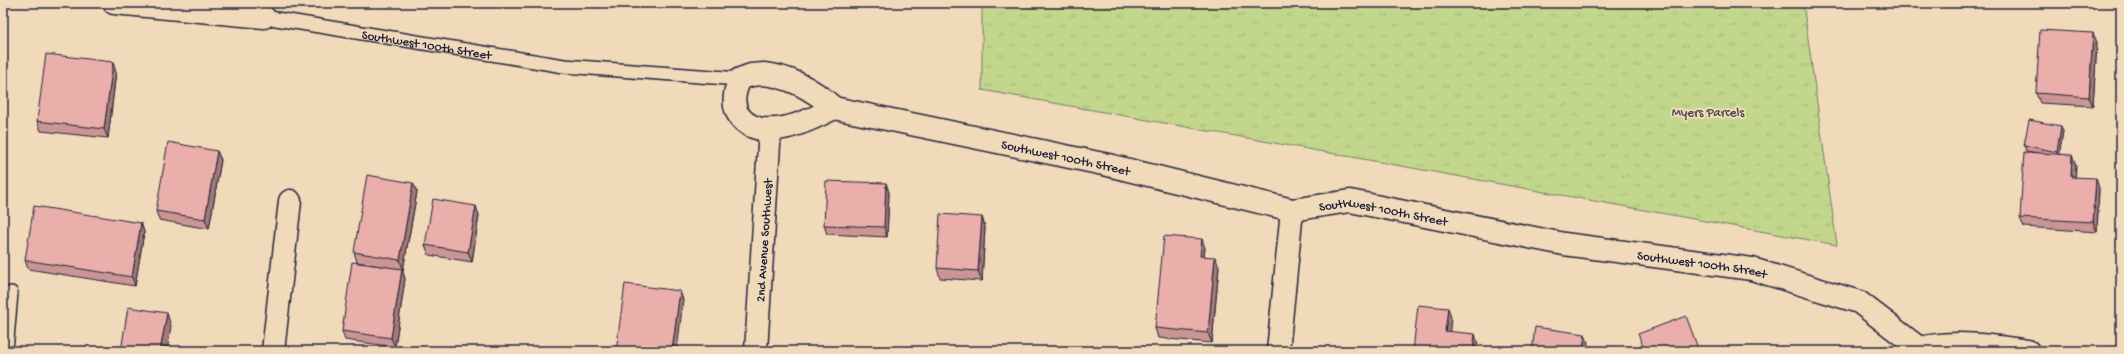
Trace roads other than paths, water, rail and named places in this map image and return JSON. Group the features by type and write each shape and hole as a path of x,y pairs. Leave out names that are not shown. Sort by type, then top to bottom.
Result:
{"street":[{"name":"Southwest 100th Street","path":"114,3 264,17"},
{"name":"Southwest 100th Street","path":"740,79 751,75 777,75 816,92 834,108 1108,165 1292,210 1350,201 1564,244 1752,269 1859,302 1913,349"},
{"path":"740,79 734,92 735,110 746,123 756,128 770,129 811,120 834,108"},
{"name":"2nd Avenue Southwest","path":"756,351 770,129"},
{"path":"273,351 290,201"},
{"path":"1278,351 1292,210"},
{"path":"1913,349 1943,344 2025,351"}],"lane":[{"name":"Southwest 100th Street","path":"264,17 564,66 740,79"},
{"path":"6,351 11,293"}],"park label":[{"name":"Myers Parcels","path":"1708,111"}]}
